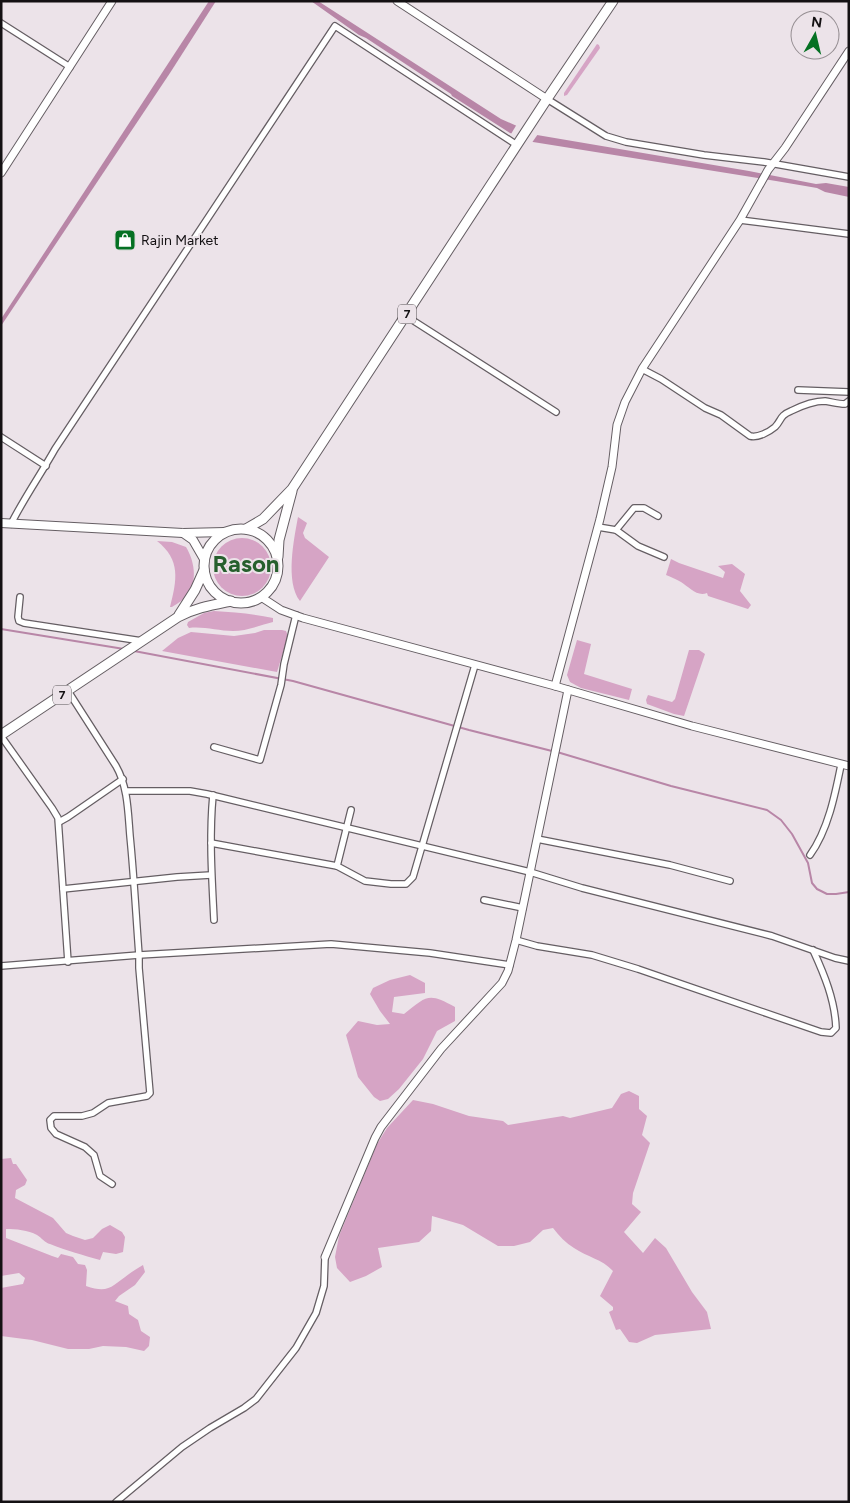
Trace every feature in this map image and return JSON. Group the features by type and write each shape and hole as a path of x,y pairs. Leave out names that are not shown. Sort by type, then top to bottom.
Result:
{"highway":[{"name":"7","path":"224,532 246,529 263,519 292,489 613,1"},
{"name":"7","path":"204,558 204,570 207,580 213,590 221,597 242,603 261,597 275,581 278,571 279,540 292,489"},
{"path":"246,529 258,532 268,540 278,561"},
{"path":"204,558 208,548 224,532"},
{"name":"7","path":"178,617 195,590 204,570"},
{"name":"7","path":"1,736 178,617 202,607 231,601"}],"main road":[{"path":"1,523 183,533 224,532"},
{"path":"183,533 193,540 204,558"}],"street":[{"path":"1,173 4,163 70,67 112,1"},
{"path":"398,1 606,136 626,142 770,167 849,177"},
{"path":"1,23 70,67"},
{"path":"11,524 60,441 335,26 519,142"},
{"path":"555,686 598,528 612,466 617,425 625,402 642,369 740,220 770,167 786,148 849,50"},
{"path":"740,220 849,234"},
{"path":"406,316 556,412"},
{"path":"642,369 705,408 721,415 754,437 762,435 776,426 782,416 792,410 811,403 825,401 845,404 849,401"},
{"path":"798,390 849,392"},
{"path":"1,437 46,466"},
{"path":"616,530 634,508 644,508 658,516"},
{"path":"598,528 616,530 638,546 664,557"},
{"path":"20,597 18,617 19,621 24,623 139,644"},
{"path":"261,597 281,610 296,615 686,724 845,765 822,834 817,847 810,856"},
{"path":"214,747 260,760 281,685 296,615"},
{"path":"211,843 337,866 366,881 406,884 413,877 474,665"},
{"path":"116,1502 182,1447 256,1399 296,1348 316,1313 324,1286 325,1257 369,1151 381,1127 441,1049 499,987 505,978 510,965 523,908 568,690"},
{"path":"68,691 116,766 123,779 126,791 139,955 138,968 150,1093 147,1096 108,1103 93,1113 82,1116 54,1116 50,1120 50,1128 56,1134 85,1147 94,1155 100,1176 112,1184"},
{"path":"1,736 52,808 58,822 68,962"},
{"path":"58,822 123,779"},
{"path":"126,791 190,791 213,795 530,872 582,888 772,936 849,961"},
{"path":"213,795 210,821 214,920"},
{"path":"337,866 351,810"},
{"path":"537,839 670,865 730,881"},
{"path":"63,888 211,875"},
{"path":"484,900 523,908"},
{"path":"516,940 537,946 592,955 821,1032 831,1033 836,1028 828,985 812,950"},
{"path":"1,966 139,955 331,944 430,954 510,965"}],"shaded area":[{"path":"209,1 216,1 1,326 1,319"},
{"path":"311,1 318,1 501,119 537,135 816,184 826,183 849,187 849,197 825,192 817,188 533,142 510,133 359,35"},
{"path":"597,44 600,48 567,95 564,96 564,93"},
{"path":"298,517 307,523 303,533 305,538 329,557 300,601 295,593 292,572 293,548"},
{"path":"242,538 258,543 266,551 271,567 266,583 258,591 242,596 226,591 218,583 213,567 218,551 226,543"},
{"path":"157,541 172,542 186,547 193,564 194,576 191,588 185,598 172,607 170,607 175,579 174,563 165,548"},
{"path":"671,559 723,578 725,572 718,566 732,564 745,574 740,591 751,605 748,609 708,596 707,593 700,594 693,591 681,582 666,575"},
{"path":"214,611 244,613 273,618 273,622 238,631 189,628 187,625 188,622 204,613"},
{"path":"264,630 286,631 288,636 277,672 162,651 178,638 191,632 234,636"},
{"path":"577,640 591,644 584,674 632,689 629,700 581,688 570,682 567,675"},
{"path":"689,650 699,650 705,654 684,716 647,704 648,695 672,702 675,699"},
{"path":"410,975 425,983 425,993 394,997 392,1012 404,1014 423,1000 433,998 455,1007 455,1021 437,1031 423,1059 399,1089 388,1099 380,1101 374,1097 358,1077 346,1035 358,1021 377,1025 390,1024 370,994 373,988 390,980"},
{"path":"629,1091 639,1096 639,1109 647,1116 642,1135 650,1143 633,1193 632,1204 641,1212 624,1232 643,1253 655,1238 666,1248 692,1292 707,1312 711,1329 655,1335 637,1343 629,1342 620,1329 616,1330 609,1312 613,1310 613,1307 600,1296 613,1271 571,1246 553,1228 543,1230 530,1242 514,1246 498,1246 463,1225 432,1216 431,1231 419,1242 378,1248 382,1267 366,1276 350,1282 337,1268 335,1257 339,1236 377,1144 387,1128 413,1100 433,1104 469,1116 503,1121 508,1125 563,1116 570,1118 612,1108 621,1094"},
{"path":"11,1158 13,1164 16,1164 27,1180 25,1185 16,1190 15,1198 53,1218 66,1233 73,1236 85,1240 93,1238 102,1229 110,1225 122,1232 125,1237 123,1252 116,1254 103,1252 100,1260 48,1243 37,1235 26,1231 6,1229 6,1238 58,1258 61,1254 73,1257 78,1264 85,1265 87,1270 86,1286 94,1288 110,1288 143,1265 145,1272 135,1285 115,1301 128,1306 129,1314 138,1320 141,1331 150,1337 149,1346 144,1351 126,1347 103,1346 89,1349 68,1349 32,1340 1,1336 1,1288 23,1284 25,1278 19,1273 1,1276 1,1159"}],"pier":[{"path":"517,124 538,134 531,144 511,134"}],"waterway":[{"path":"1,629 124,649"},
{"path":"134,651 293,681 552,751"},
{"path":"557,752 671,786 767,810 781,820 792,834 808,863 812,883 817,889 827,894 849,892"}],"place":[{"name":"Rajin Market","path":"125,240"}],"district":[{"name":"Rason","path":"246,564"}]}
